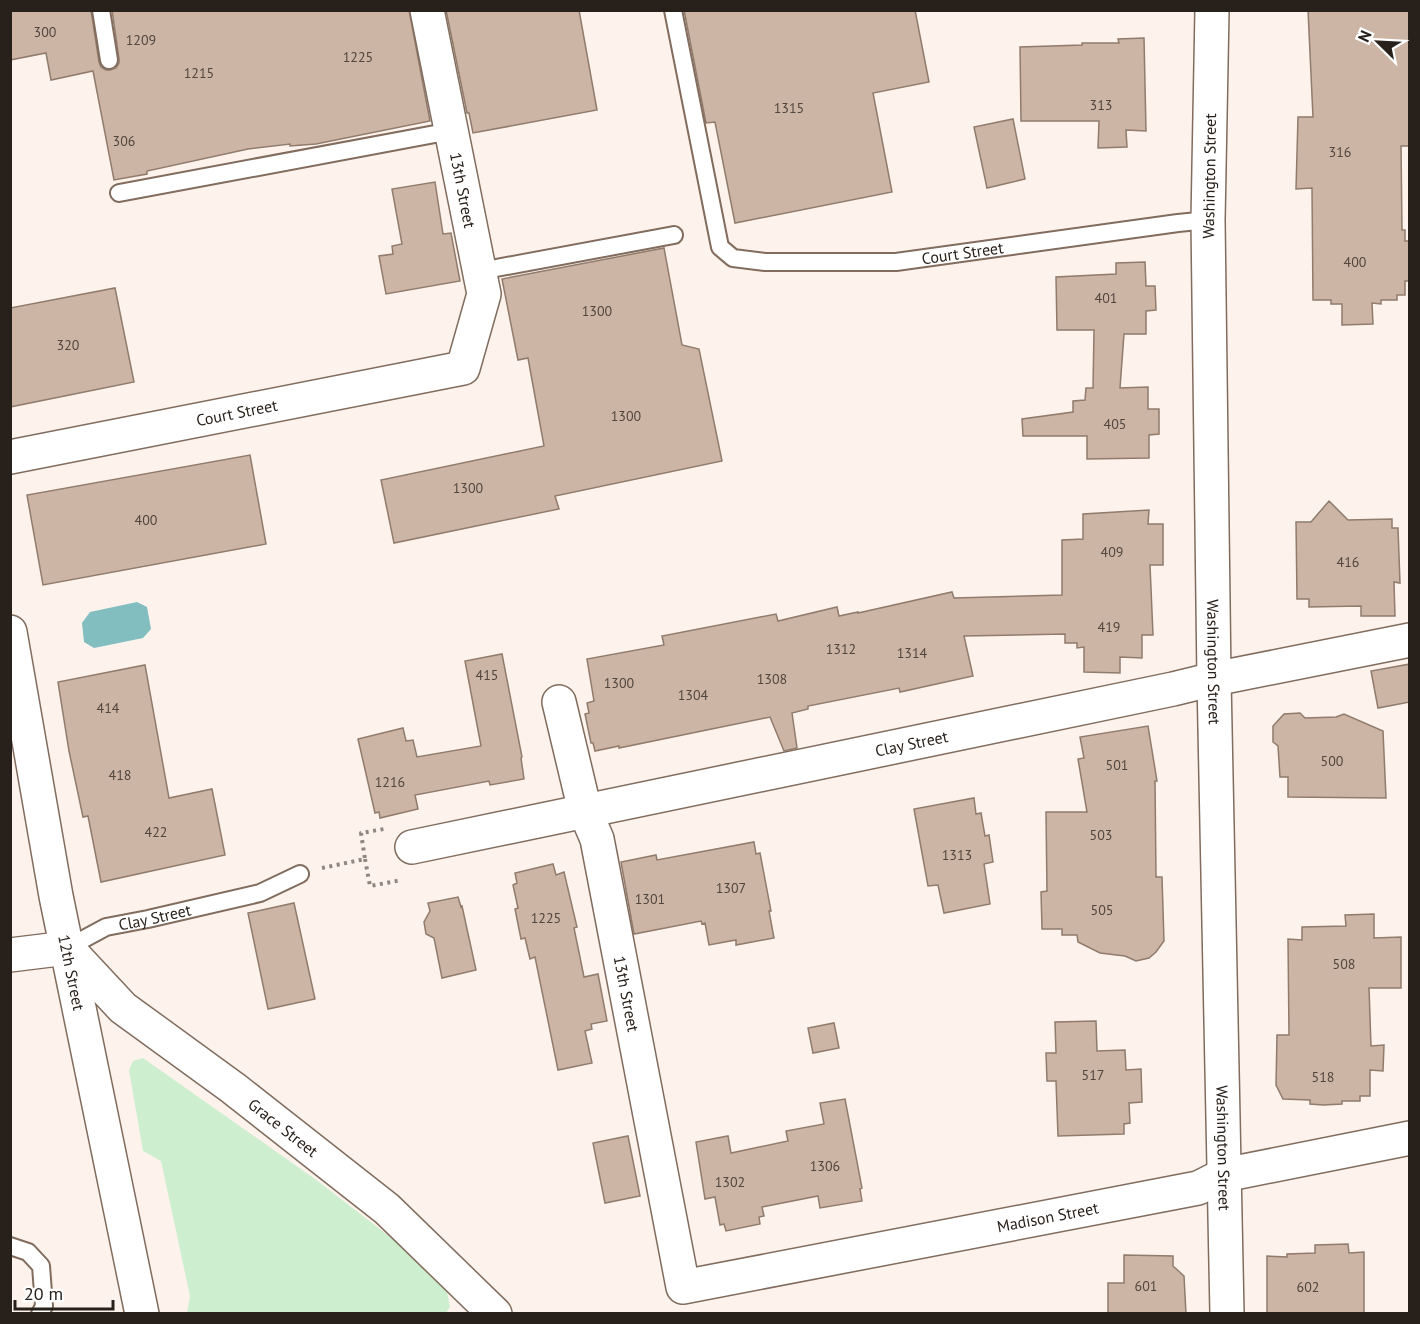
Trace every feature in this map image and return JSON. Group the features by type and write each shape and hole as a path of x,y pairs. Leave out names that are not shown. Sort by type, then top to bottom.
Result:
{"street":[{"name":"13th Street","path":"427,10 484,294 463,368"},
{"name":"Washington Street","path":"1212,10 1208,220 1214,679 1227,1314"},
{"name":"Court Street","path":"10,457 463,368"},
{"name":"12th Street","path":"10,632 56,896 142,1314"},
{"name":"Clay Street","path":"400,838 585,811 1410,640"},
{"name":"13th Street","path":"559,702 585,811 597,839 683,1287"},
{"name":"Clay Street","path":"10,955 67,948"},
{"name":"Grace Street","path":"67,948 123,1008 233,1088 387,1209 495,1314"},
{"name":"Madison Street","path":"683,1287 1198,1188 1224,1175 1410,1138"}],"lane":[{"path":"100,10 109,60"},
{"name":"Court Street","path":"674,10 720,247 733,258 765,262 896,262 1208,220"},
{"path":"119,193 451,131"},
{"path":"480,271 674,235"},
{"name":"Clay Street","path":"67,948 106,927 261,893 307,872"},
{"path":"10,1246 28,1252 41,1266 44,1306 40,1314"}],"path":[{"path":"400,838 361,833 370,885 408,879"},
{"path":"307,872 365,859"}],"green space":[{"path":"143,1058 315,1179 385,1233 446,1287 450,1307 446,1313 187,1313 190,1296 161,1161 143,1151 129,1070 133,1061"}],"water":[{"path":"137,602 147,607 151,629 143,638 94,648 84,642 82,623 90,612"}],"building":[{"path":"10,10 91,10 99,62 101,67 110,70 116,68 119,63 112,10 409,10 430,121 316,144 290,146 290,144 248,149 114,180 93,71 51,80 46,53 10,60"},
{"path":"446,10 579,10 597,110 473,133"},
{"path":"684,10 915,10 929,82 873,93 892,192 735,223 715,122 706,123"},
{"path":"1308,10 1410,10 1410,146 1401,146 1402,230 1405,230 1405,241 1410,241 1410,281 1405,281 1405,295 1397,295 1397,300 1381,300 1381,304 1372,303 1373,324 1342,325 1342,304 1331,304 1331,300 1313,300 1312,188 1296,189 1298,117 1313,117"},
{"path":"1144,38 1146,131 1126,130 1127,147 1098,148 1099,121 1021,121 1020,47 1119,43 1118,39"},
{"path":"1013,119 1025,179 987,188 974,127"},
{"path":"435,182 443,234 451,233 460,281 386,294 379,256 393,254 392,246 402,244 392,189"},
{"path":"664,248 682,345 699,349 722,461 555,496 559,509 394,543 381,480 544,446 528,358 518,360 502,279"},
{"path":"1145,262 1146,286 1155,286 1156,310 1146,311 1146,334 1124,334 1120,388 1148,387 1148,409 1159,409 1159,434 1149,435 1149,458 1087,459 1087,436 1023,436 1022,419 1073,412 1073,401 1085,400 1086,388 1093,388 1094,330 1057,330 1056,277 1116,274 1116,263"},
{"path":"115,288 134,382 10,407 10,308"},
{"path":"250,455 266,544 43,585 27,495"},
{"path":"1329,501 1348,520 1392,519 1392,528 1398,528 1400,583 1394,582 1395,616 1361,616 1361,606 1309,607 1309,599 1297,599 1296,522 1311,522"},
{"path":"1149,510 1148,524 1163,524 1163,565 1150,565 1153,635 1142,635 1142,658 1120,657 1120,673 1084,672 1084,647 1077,648 1077,643 1065,643 1065,634 964,636 973,676 900,692 899,688 808,706 808,709 792,713 797,748 784,751 770,717 619,748 619,746 595,751 591,743 585,714 589,713 587,703 594,701 587,659 664,645 662,636 776,614 778,621 837,607 839,616 952,592 954,598 1062,595 1062,540 1083,539 1083,514"},
{"path":"502,654 522,757 524,779 490,785 489,781 415,795 418,809 380,818 379,812 375,813 358,739 403,728 406,741 413,740 417,757 481,746 465,661"},
{"path":"1410,664 1410,702 1378,708 1371,671"},
{"path":"145,665 169,798 212,789 225,855 101,882 88,816 83,817 58,682"},
{"path":"1300,713 1305,718 1336,717 1344,714 1383,731 1386,798 1288,797 1288,777 1280,777 1278,746 1273,742 1273,726 1284,714"},
{"path":"1148,726 1157,781 1155,781 1156,877 1162,877 1164,941 1149,958 1136,961 1125,956 1100,953 1078,942 1077,935 1062,935 1062,929 1042,929 1041,892 1047,891 1046,812 1087,812 1078,759 1084,758 1080,737"},
{"path":"974,798 976,814 981,813 985,836 989,835 993,862 984,864 990,904 944,913 938,885 928,886 914,809"},
{"path":"754,842 756,854 760,853 774,938 736,945 736,940 709,945 705,923 702,924 701,921 634,934 621,862 656,855 657,860"},
{"path":"553,864 556,875 564,872 577,927 574,928 584,977 598,974 607,1021 591,1024 592,1029 585,1031 592,1063 558,1070 535,957 530,959 525,938 521,939 513,885 517,883 515,873"},
{"path":"458,897 476,970 442,978 434,938 426,934 424,922 430,911 428,903"},
{"path":"294,903 315,999 268,1009 248,913"},
{"path":"1374,914 1374,938 1401,937 1401,988 1369,988 1371,1046 1384,1045 1383,1071 1370,1070 1370,1096 1360,1096 1360,1101 1342,1101 1342,1104 1323,1105 1310,1104 1310,1100 1283,1099 1276,1085 1277,1035 1289,1035 1288,939 1302,940 1302,927 1346,926 1345,915"},
{"path":"1096,1021 1097,1051 1125,1050 1126,1070 1141,1069 1142,1102 1129,1103 1130,1123 1124,1124 1124,1134 1058,1136 1056,1081 1047,1081 1046,1053 1056,1053 1055,1022"},
{"path":"834,1023 839,1048 813,1053 808,1028"},
{"path":"845,1099 862,1188 860,1189 862,1201 820,1208 818,1196 762,1207 764,1216 759,1217 760,1224 726,1231 724,1224 720,1225 715,1197 705,1199 696,1142 728,1136 731,1153 788,1141 786,1131 824,1124 820,1103"},
{"path":"628,1136 640,1196 605,1203 593,1143"},
{"path":"1348,1244 1349,1253 1364,1252 1364,1314 1267,1314 1267,1256 1287,1257 1287,1254 1315,1253 1315,1245"},
{"path":"1124,1255 1173,1256 1173,1266 1184,1276 1186,1314 1108,1314 1108,1283 1124,1283"}]}
